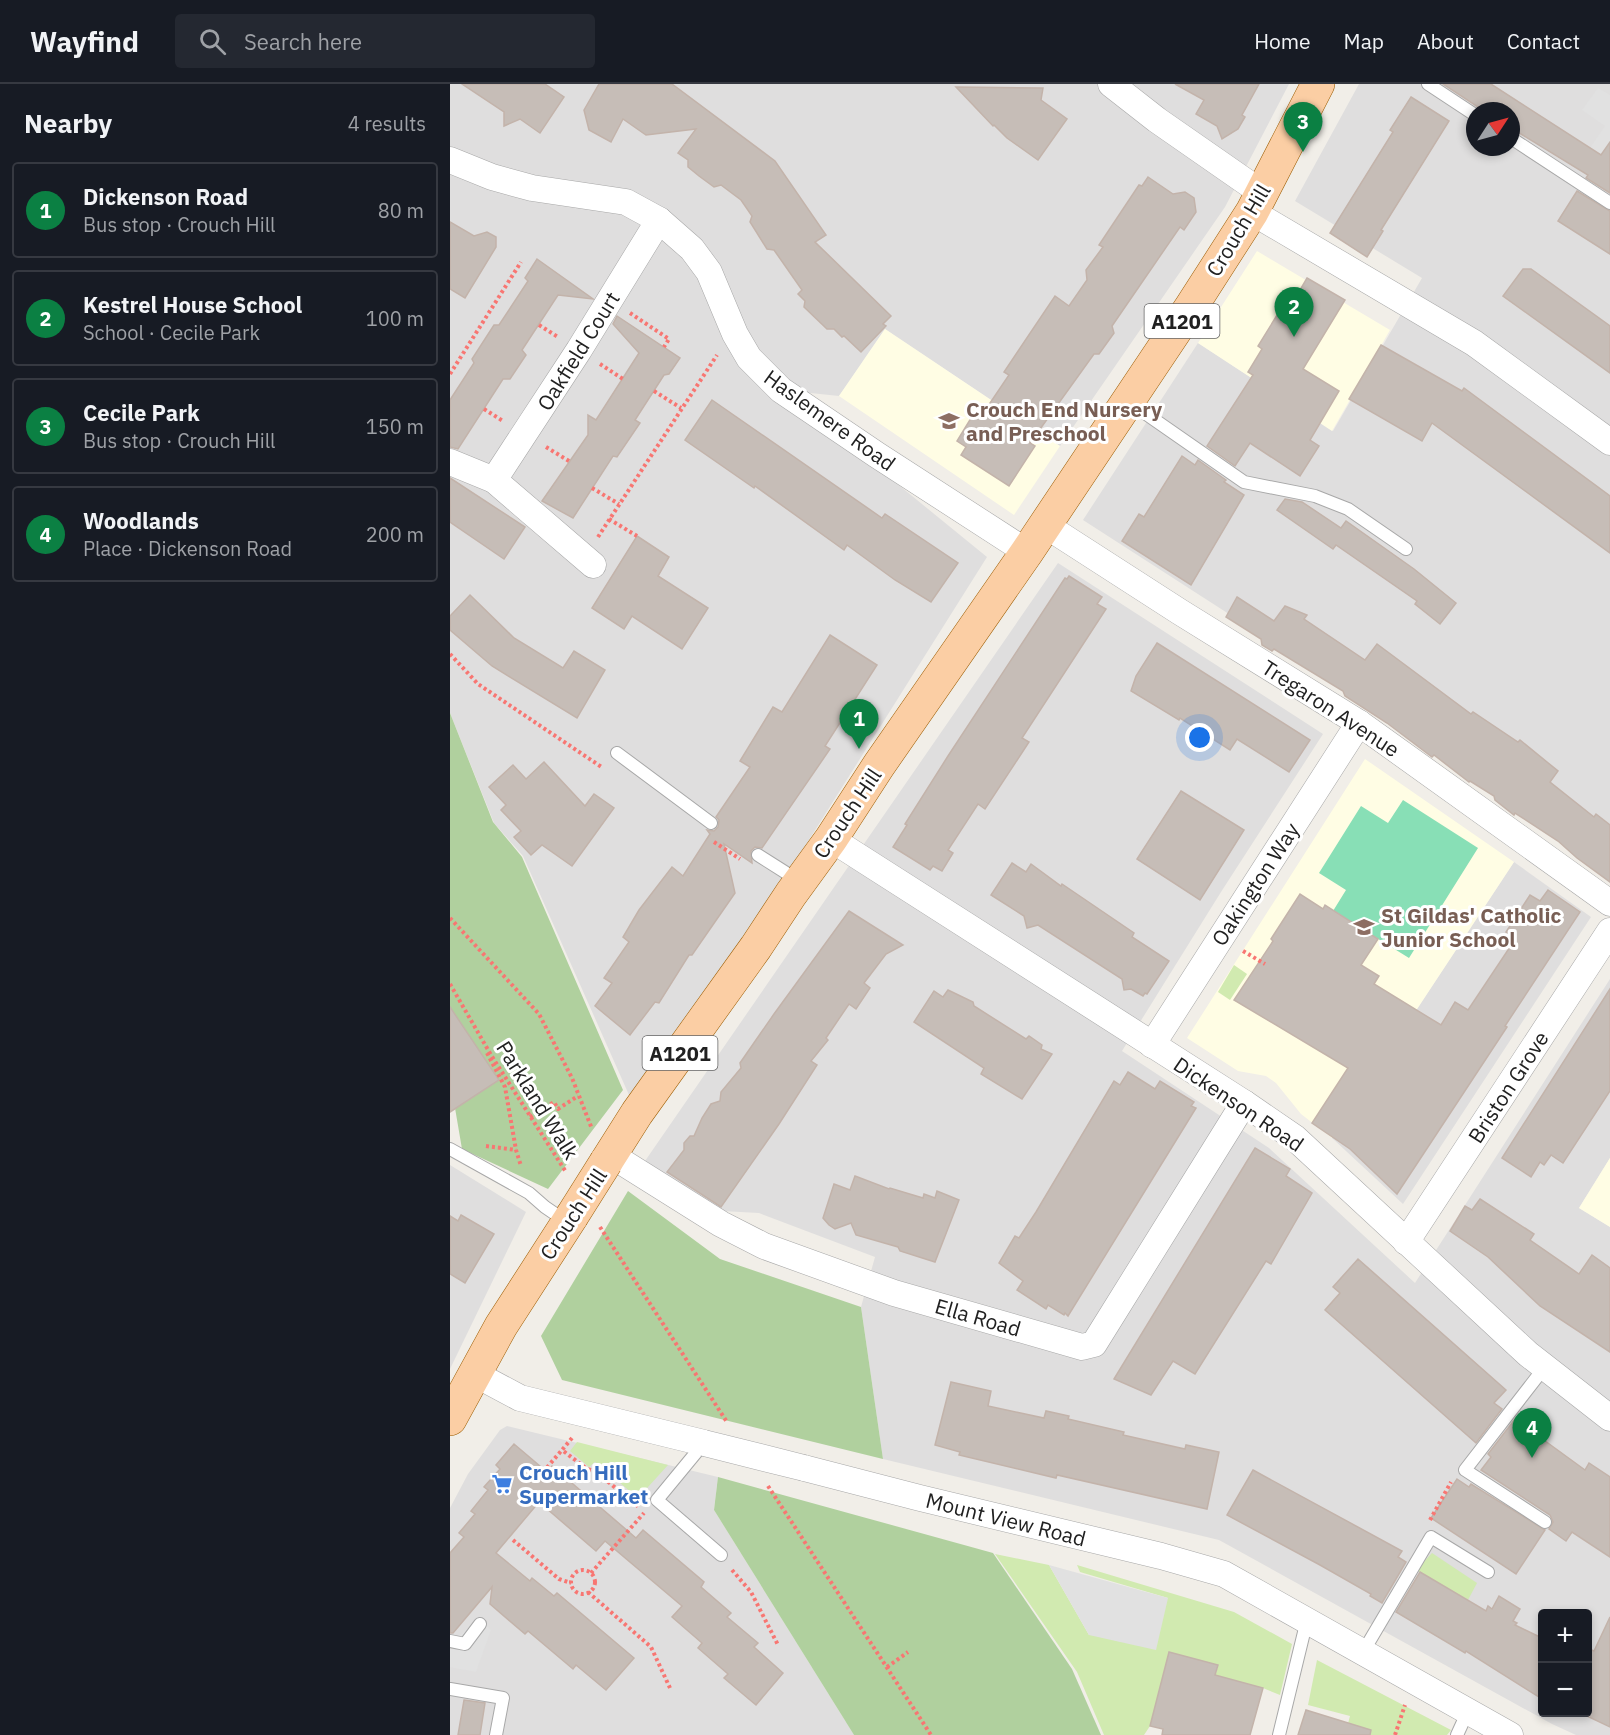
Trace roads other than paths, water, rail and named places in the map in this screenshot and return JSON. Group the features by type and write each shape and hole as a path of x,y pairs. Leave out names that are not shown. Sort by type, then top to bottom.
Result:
{"main road":[{"name":"Crouch Hill","path":"450,1419 501,1326 579,1220 609,1158 637,1113 831,838 1128,402 1257,202 1318,84"}],"street":[{"path":"1111,84 1257,202 1474,343 1610,442"},
{"name":"Haslemere Road","path":"450,160 492,177 532,188 626,202 659,220 692,249 709,272 735,334 749,358 781,390 877,456 1027,552"},
{"name":"Oakfield Court","path":"494,480 659,220"},
{"path":"450,462 494,480 589,561"},
{"name":"Tregaron Avenue","path":"1045,525 1359,723 1610,903"},
{"name":"Oakington Way","path":"1152,1045 1359,723"},
{"name":"Dickenson Road","path":"831,838 1295,1138 1544,1368 1610,1418"},
{"name":"Briston Grove","path":"1406,1242 1610,931"},
{"name":"Ella Road","path":"609,1158 721,1224 764,1246 894,1293 1082,1347 1094,1344 1244,1103"},
{"name":"Mount View Road","path":"475,1374 520,1398 1161,1556 1224,1574 1510,1735"}],"lane":[{"path":"1428,84 1466,109"},
{"path":"1520,144 1610,203"},
{"path":"1128,402 1244,482 1315,496 1348,509 1406,549"},
{"path":"617,753 711,824"},
{"path":"758,855 800,882"},
{"path":"450,1149 529,1193 545,1207 579,1220"},
{"path":"1544,1368 1465,1470 1545,1522"},
{"path":"704,1443 657,1500 720,1555"},
{"path":"1363,1652 1431,1537 1488,1572"},
{"path":"1279,1735 1306,1620"},
{"path":"450,1641 465,1644 480,1624"},
{"path":"450,1689 503,1698 496,1735"},
{"path":"1457,1735 1468,1711"}],"place":[{"name":"Cecile Park","path":"1303,152"},
{"name":"Kestrel House School","path":"1294,337"},
{"name":"Crouch End Nursery and Preschool","path":"949,421"},
{"name":"Dickenson Road","path":"859,749"},
{"name":"St Gildas' Catholic Junior School","path":"1364,927"},
{"name":"Woodlands","path":"1532,1458"},
{"name":"Crouch Hill Supermarket","path":"502,1484"}]}
